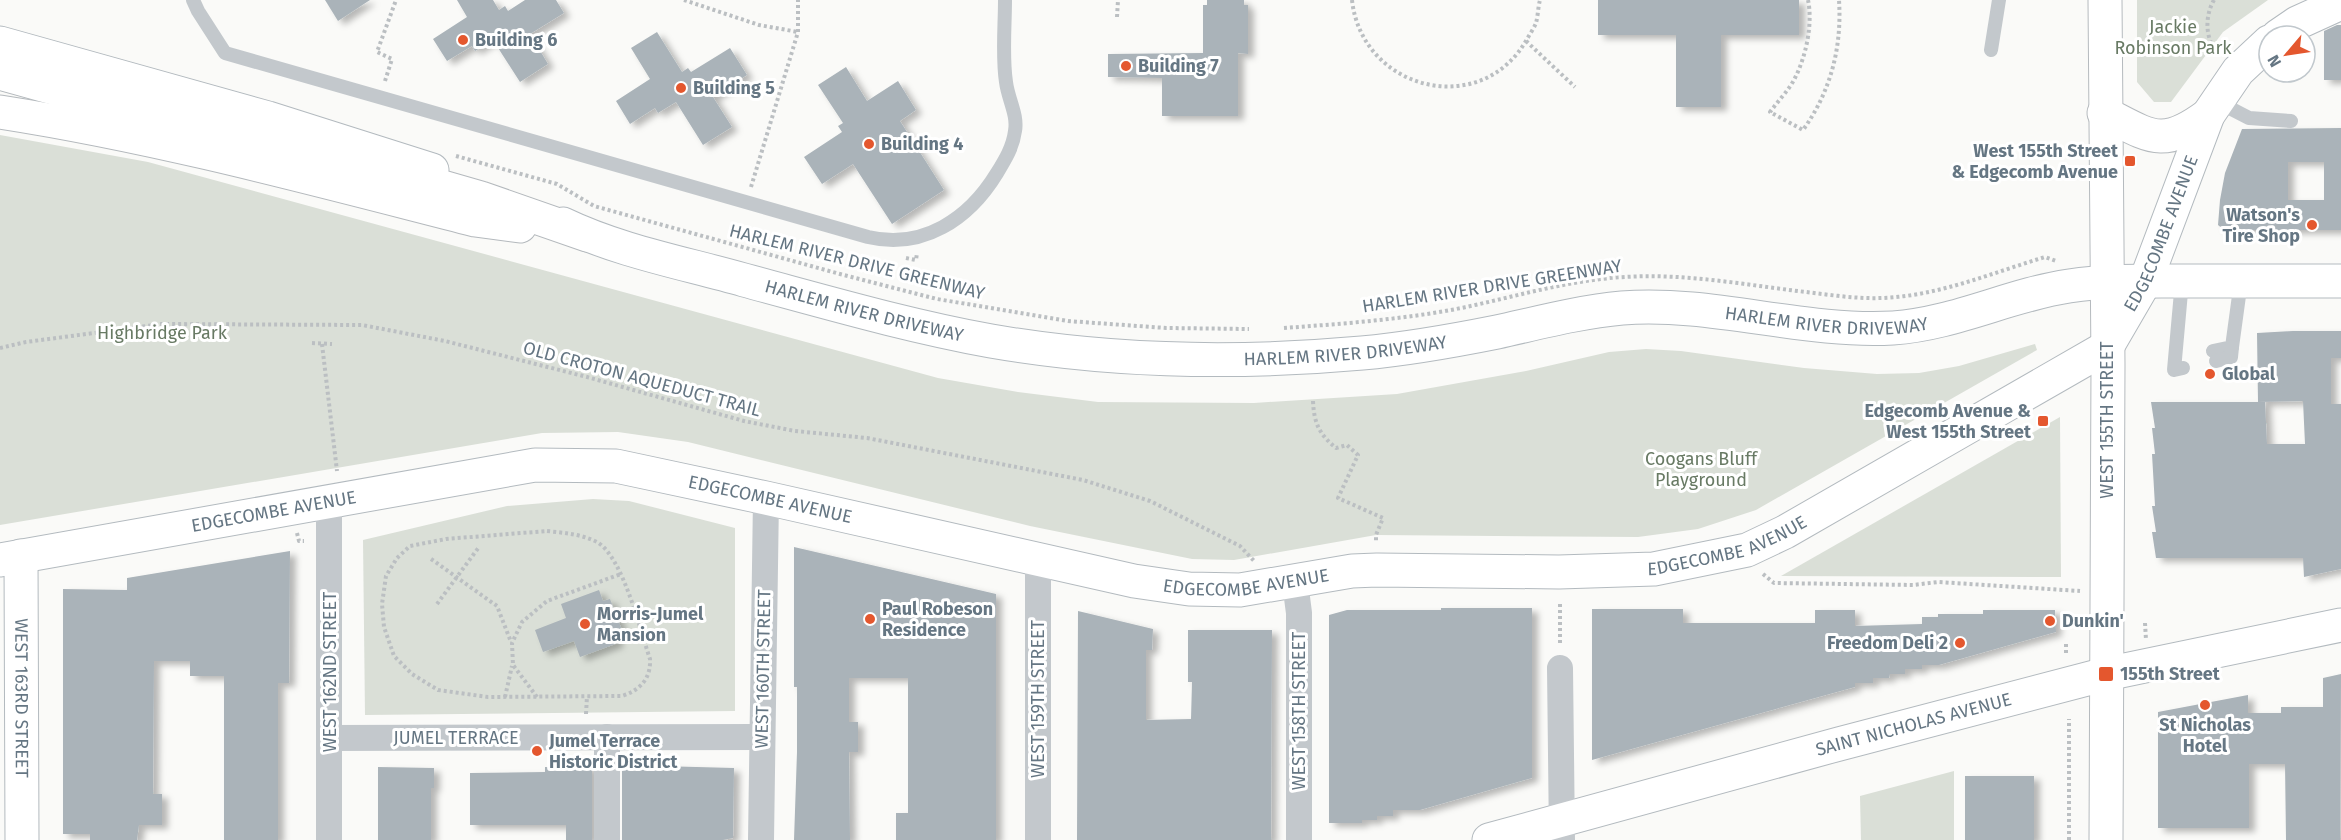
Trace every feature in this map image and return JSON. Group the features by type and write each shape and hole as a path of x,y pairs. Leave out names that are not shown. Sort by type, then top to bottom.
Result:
{"main road":[{"name":"WEST 155TH STREET","path":"2103,0 2107,347 2106,840"},
{"path":"2296,24 2341,3"},
{"path":"0,43 268,118 488,187 587,235"},
{"name":"EDGECOMBE AVENUE","path":"11,558 535,465 616,466 1134,582 1189,589 1240,590 1377,570 1559,572 1654,569 1747,550 1829,509 2107,347 2146,280 2212,108 2238,71 2257,53"},
{"path":"0,73 82,96 422,181 481,198 587,235"},
{"path":"2104,113 2151,136 2171,136 2187,130 2212,108"},
{"path":"0,112 79,125 210,152 475,220 587,235"},
{"name":"HARLEM RIVER DRIVEWAY","path":"587,235 771,287 929,328 1036,348 1161,358 1258,360 1366,353 1462,339 1588,312 1640,307 1707,310 1847,327 1902,327 1968,314 2043,291 2106,280 2341,280"},
{"name":"WEST 163RD STREET","path":"11,558 22,840"},
{"name":"SAINT NICHOLAS AVENUE","path":"1489,840 1562,830 2106,674 2341,625"}],"street":[{"name":"WEST 160TH STREET","path":"761,840 766,498"},
{"name":"WEST 162ND STREET","path":"329,503 329,840"},
{"name":"WEST 159TH STREET","path":"1038,559 1038,840"},
{"name":"WEST 158TH STREET","path":"1295,582 1299,613 1299,840"},
{"path":"1560,668 1562,830"},
{"path":"607,737 608,840"},
{"name":"JUMEL TERRACE","path":"330,738 761,737"}],"lane":[{"path":"194,0 198,11 225,53 881,240 920,238 956,220 974,204 991,183 1006,158 1015,132 1015,117 1005,74 1005,0"},
{"path":"1991,50 1999,0"},
{"path":"2212,108 2249,118 2291,121"},
{"path":"2179,362 2182,280"},
{"path":"2214,356 2232,347 2241,280"}],"path":[{"path":"380,98 392,59 377,52 396,0"},
{"path":"684,0 759,25 798,32"},
{"path":"747,202 798,32 798,0"},
{"path":"1118,0 1118,17"},
{"path":"1352,0 1354,18 1366,45 1387,67 1413,81 1442,87 1471,84 1498,72 1520,52 1536,23 1540,0"},
{"path":"1808,0 1810,9 1808,32 1803,56 1795,78 1770,112 1803,130 1826,91 1834,65 1840,34 1839,0"},
{"path":"2214,0 2209,13 2207,38 2214,50 2222,57"},
{"path":"1526,41 1575,87"},
{"name":"HARLEM RIVER DRIVE GREENWAY","path":"557,184 594,206 937,299 1068,321 1166,328 1250,329"},
{"name":"HARLEM RIVER DRIVE GREENWAY","path":"1278,328 1362,322 1451,310 1567,284 1623,277 1693,278 1832,295 1882,298 1924,293 2049,257 2057,262 2069,286"},
{"name":"OLD CROTON AQUEDUCT TRAIL","path":"0,348 26,342 162,324 362,325 532,363 744,421 795,431 867,438 1083,480 1150,501 1240,546 1255,563"},
{"path":"312,343 332,344"},
{"path":"322,344 337,471"},
{"path":"1313,401 1316,427 1322,436 1336,448 1347,445 1358,456 1338,498 1383,518 1376,535 1376,542"},
{"path":"548,531 573,533 599,543 614,559 621,574 650,659 651,669 646,681 632,693 622,696 505,697 438,690 412,674 394,656 384,627 382,604 386,576 397,558 410,546 446,539 548,531"},
{"path":"297,533 299,541 304,541"},
{"path":"437,604 479,547"},
{"path":"431,559 497,606 512,643 513,665 505,697"},
{"path":"512,643 522,622 547,601 621,574"},
{"path":"1763,574 1774,583 1913,585 1938,582 2107,593"},
{"path":"1560,604 1560,668"},
{"path":"2145,622 2146,640"},
{"path":"2066,644 2066,654"},
{"path":"513,665 538,697"},
{"path":"2069,719 2069,840"}],"green space":[{"name":"Jackie Robinson Park","path":"2137,0 2268,0 2223,32 2171,102 2154,102 2137,82"},
{"name":"Highbridge Park","path":"0,135 148,162 938,378 1018,392 1098,402 1254,403 1397,394 1526,371 1609,352 1646,349 1681,351 1804,368 1877,374 1919,373 1959,366 2035,344 2037,350 1756,510 1698,529 1638,537 1376,535 1234,560 1192,559 1030,526 688,442 618,432 542,433 0,525"},
{"path":"2060,417 2061,577 1781,576"},
{"path":"593,499 629,501 735,528 735,711 365,715 363,540 507,506"},
{"path":"1954,771 1954,840 1861,840 1860,796"}],"building":[{"path":"325,0 370,0 338,21"},
{"name":"Building 6","path":"457,0 493,0 499,10 505,6 508,11 525,0 556,0 564,13 530,34 548,64 520,82 493,40 475,51 472,46 447,61 433,39 467,17"},
{"path":"1207,0 1244,0 1244,5 1248,5 1248,54 1238,53 1238,116 1162,116 1162,78 1108,77 1108,54 1203,53 1203,5 1207,5"},
{"path":"1598,0 1799,0 1799,35 1721,35 1721,107 1676,107 1676,35 1598,35"},
{"path":"2341,25 2341,80 2324,80 2324,31"},
{"name":"Building 5","path":"657,32 682,72 688,68 691,72 730,48 747,75 713,97 732,127 703,145 676,102 658,113 655,108 630,124 616,101 650,79 631,48"},
{"name":"Building 4","path":"846,67 867,101 898,81 916,110 900,121 944,190 892,224 853,164 822,184 804,157 842,132 838,126 843,123 818,85"},
{"path":"2341,128 2341,230 2224,230 2218,225 2225,173 2242,129","holes":["2288,162 2324,162 2324,200 2288,200"]},
{"path":"2341,331 2341,358 2331,358 2331,404 2341,404 2341,569 2304,577 2303,558 2156,558 2152,532 2156,532 2152,506 2155,506 2152,454 2155,454 2152,428 2155,428 2151,402 2258,402 2257,333","holes":["2303,401 2305,444 2267,444 2265,402 2258,402"]},
{"path":"794,547 996,594 996,840 896,840 896,813 908,813 908,678 849,678 849,722 858,722 858,752 849,752 850,840 794,840 797,687 794,687"},
{"path":"290,551 289,683 278,683 278,840 224,840 224,676 190,676 190,661 154,661 153,794 162,794 162,825 139,825 137,840 90,840 90,834 63,834 63,589 127,590 127,578"},
{"name":"Morris-Jumel Mansion","path":"599,590 603,601 610,599 622,630 614,632 618,643 580,657 574,641 543,652 535,630 566,618 561,604"},
{"path":"1441,608 1532,608 1532,778 1420,810 1393,810 1393,816 1377,816 1377,820 1362,820 1362,823 1329,823 1329,615 1347,610 1441,610"},
{"path":"1592,609 1683,609 1683,623 1815,623 1815,610 1855,610 1855,626 1922,624 1922,617 1938,617 1938,614 1983,614 1983,610 2055,610 2056,632 1939,665 1922,665 1922,669 1905,669 1905,674 1890,674 1889,678 1873,678 1873,683 1855,683 1855,687 1592,760"},
{"path":"1078,611 1153,629 1152,650 1146,650 1146,720 1191,719 1192,682 1188,682 1188,630 1272,630 1271,840 1077,840"},
{"path":"2341,674 2340,840 2286,840 2285,764 2249,764 2249,828 2158,828 2158,712 2248,695 2248,713 2281,713 2281,707 2323,707 2323,678"},
{"path":"566,765 592,765 592,840 566,840 566,825 470,825 470,773 545,772 545,767 566,768"},
{"path":"622,765 734,768 733,838 723,840 622,840"},
{"path":"378,767 434,768 434,788 431,788 431,840 378,840"},
{"path":"1965,776 2034,776 2034,840 1965,840"}],"place":[{"name":"Building 6","path":"463,40"},
{"name":"Building 7","path":"1126,66"},
{"name":"Building 5","path":"681,88"},
{"name":"Building 4","path":"869,144"},
{"name":"West 155th Street & Edgecomb Avenue","path":"2130,161"},
{"name":"Watson's Tire Shop","path":"2312,225"},
{"name":"Global","path":"2210,374"},
{"name":"Edgecomb Avenue & West 155th Street","path":"2043,421"},
{"name":"Paul Robeson Residence","path":"870,619"},
{"name":"Dunkin'","path":"2050,621"},
{"name":"Morris-Jumel Mansion","path":"585,624"},
{"name":"Freedom Deli 2","path":"1960,643"},
{"name":"155th Street","path":"2106,674"},
{"name":"St Nicholas Hotel","path":"2205,705"},
{"name":"Jumel Terrace Historic District","path":"537,751"}],"park label":[{"name":"Coogans Bluff Playground","path":"1701,469"}]}
